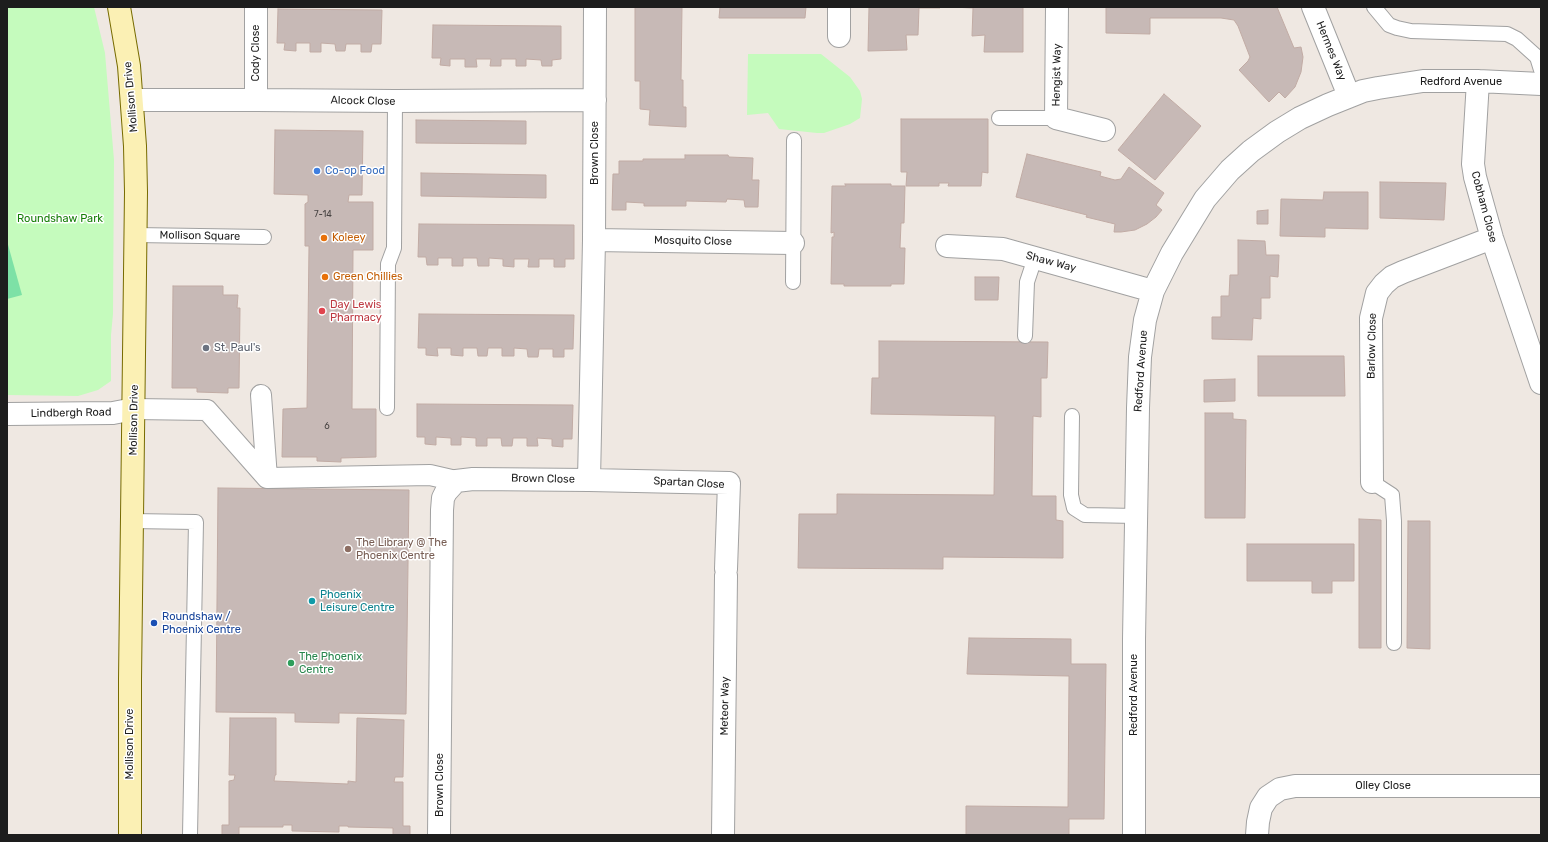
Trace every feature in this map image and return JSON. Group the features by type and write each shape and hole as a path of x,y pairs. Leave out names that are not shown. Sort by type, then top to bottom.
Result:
{"main road":[{"name":"Mollison Drive","path":"119,7 129,66 135,146 136,235 130,835"}],"street":[{"name":"Cody Close","path":"256,7 256,100"},
{"name":"Brown Close","path":"439,835 443,498 446,492 456,481 481,478 589,480 594,240 595,7"},
{"path":"839,7 839,36"},
{"name":"Hengist Way","path":"1057,7 1056,118 1104,130"},
{"name":"Hermes Way","path":"1313,7 1349,96"},
{"name":"Redford Avenue","path":"1134,835 1134,639 1140,357 1145,320 1153,291 1172,253 1205,199 1230,170 1277,132 1300,118 1349,96 1378,88 1423,81 1478,81 1541,84"},
{"name":"Cobham Close","path":"1478,81 1474,164 1475,177 1492,238 1532,329 1541,383"},
{"name":"Alcock Close","path":"132,100 395,102 595,100"},
{"name":"Barlow Close","path":"1372,482 1371,318 1377,293 1388,280 1403,272 1492,238"},
{"name":"Mosquito Close","path":"594,240 793,243"},
{"name":"Shaw Way","path":"947,246 1003,249 1153,291"},
{"path":"261,395 266,478"},
{"path":"134,409 207,410 266,478"},
{"name":"Lindbergh Road","path":"7,414 113,414 134,409"},
{"path":"266,478 430,475 456,481"},
{"name":"Spartan Close","path":"589,480 729,484 726,572"},
{"name":"Meteor Way","path":"723,835 726,572"},
{"name":"Olley Close","path":"1258,835 1258,822 1261,808 1268,797 1280,789 1295,786 1541,786"}],"lane":[{"path":"1374,7 1389,25 1397,28 1411,30 1507,34 1517,39 1537,57 1541,70"},
{"path":"386,408 388,264 394,248 395,102"},
{"path":"999,118 1056,118"},
{"path":"793,282 794,140"},
{"name":"Mollison Square","path":"136,235 264,237"},
{"path":"1025,336 1027,282 1035,258"},
{"path":"1072,416 1071,495 1074,508 1085,515 1136,516"},
{"path":"1372,482 1392,495 1394,520 1394,643"},
{"path":"132,521 196,522 190,835"}],"green space":[{"name":"Roundshaw Park","path":"7,7 94,7 105,53 114,160 111,381 98,390 78,396 7,395"},
{"path":"748,54 821,54 850,77 860,91 862,99 860,118 850,124 824,133 817,133 779,129 768,113 747,115"},
{"path":"7,241 22,295 7,299"}],"building":[{"path":"635,7 682,7 681,80 683,80 683,107 686,107 686,127 649,125 650,110 640,109 640,81 635,81"},
{"path":"720,7 806,7 805,18 719,18"},
{"path":"869,7 940,8 919,8 918,35 906,35 907,50 868,51"},
{"path":"951,7 1023,7 1023,52 984,52 985,35 972,36 973,8"},
{"path":"1106,7 1277,7 1294,48 1301,47 1303,57 1301,72 1295,87 1285,98 1279,92 1269,102 1239,70 1250,57 1238,26 1234,20 1221,18 1150,18 1150,34 1106,33"},
{"path":"278,9 382,10 381,44 372,44 371,52 361,52 361,44 346,44 345,51 336,51 335,44 321,43 321,52 310,52 310,43 296,43 296,51 284,50 285,43 277,43"},
{"path":"433,25 561,26 561,59 552,60 552,66 542,66 541,60 526,59 526,66 516,66 516,59 501,59 501,66 490,66 491,59 476,59 477,67 465,67 465,59 450,59 450,66 440,65 441,58 432,58"},
{"path":"1164,94 1201,126 1155,180 1118,150"},
{"path":"901,119 988,119 988,173 982,172 981,186 948,186 949,183 939,183 939,186 906,186 907,172 901,172"},
{"path":"416,120 526,121 526,144 416,143"},
{"path":"275,130 363,131 362,195 349,195 348,202 373,202 373,250 353,250 352,409 376,409 376,457 341,458 341,462 317,461 317,457 282,457 283,409 307,408 309,246 305,246 305,204 308,202 308,195 274,194"},
{"path":"1027,154 1101,172 1100,176 1115,180 1121,179 1129,167 1164,193 1156,205 1162,210 1147,224 1135,230 1114,232 1115,224 1086,217 1087,215 1016,197"},
{"path":"685,155 728,155 729,157 753,158 752,180 759,180 758,207 745,207 744,200 727,199 726,202 686,201 686,206 644,206 644,203 626,202 626,210 612,210 613,174 619,174 619,161 643,161 643,159 685,159"},
{"path":"421,173 546,175 546,198 421,196"},
{"path":"1380,182 1446,183 1444,220 1380,218"},
{"path":"845,184 891,184 891,186 905,186 904,223 901,223 900,248 905,248 904,284 891,284 891,286 844,286 844,284 831,284 832,237 834,237 834,232 831,233 832,186 846,186"},
{"path":"1324,192 1368,192 1368,229 1325,228 1325,237 1280,236 1281,199 1323,200"},
{"path":"1268,210 1268,224 1257,224 1257,211"},
{"path":"419,224 574,225 574,259 565,259 565,267 554,267 554,259 539,259 539,267 528,267 529,259 514,259 514,267 503,266 503,259 489,258 489,266 478,266 477,258 463,258 463,266 452,266 452,258 438,258 438,265 427,265 426,257 418,257"},
{"path":"1238,240 1265,241 1266,255 1279,255 1278,277 1270,276 1270,298 1261,298 1261,319 1253,318 1252,340 1212,339 1212,317 1221,317 1221,296 1229,296 1230,275 1238,275"},
{"path":"975,277 999,277 998,300 975,300"},
{"name":"St. Paul's","path":"173,286 223,286 223,295 238,295 237,308 240,308 239,388 228,388 228,393 197,392 197,388 172,388"},
{"path":"419,314 574,315 573,349 564,349 564,357 553,357 553,349 539,349 538,357 528,357 527,349 514,348 514,356 502,356 502,348 488,348 487,356 478,356 477,348 463,348 463,356 451,355 451,348 437,348 438,356 426,355 426,348 418,348"},
{"path":"879,341 1048,342 1047,378 1041,378 1041,417 1033,416 1032,496 1056,496 1056,520 1063,521 1063,558 943,557 943,569 798,568 799,514 837,514 837,494 994,495 995,416 871,414 872,378 879,378"},
{"path":"1258,356 1344,356 1345,396 1258,396"},
{"path":"1235,379 1235,401 1204,402 1204,380"},
{"path":"417,404 573,405 572,439 563,439 563,447 552,446 552,439 537,438 538,446 527,446 527,438 513,438 512,446 502,446 501,438 487,438 487,446 476,446 476,438 461,437 461,445 451,445 451,438 436,437 436,445 425,444 425,437 417,437"},
{"path":"1205,413 1233,413 1233,419 1246,420 1245,518 1205,518"},
{"name":"Phoenix Leisure Centre","path":"218,488 409,490 406,714 339,713 339,723 295,722 295,713 216,712"},
{"path":"1359,519 1381,520 1381,648 1359,648"},
{"path":"1408,521 1430,521 1430,649 1407,648"},
{"path":"1247,544 1354,544 1354,581 1332,581 1332,593 1312,593 1312,581 1247,581"},
{"path":"969,638 1071,639 1071,664 1106,664 1104,819 1069,819 1069,835 966,835 966,806 1068,807 1069,676 967,674"},
{"path":"230,718 276,718 276,775 274,781 348,784 348,781 356,782 357,718 404,720 403,777 395,777 394,782 403,782 403,826 410,826 410,835 393,835 393,828 339,826 339,832 292,831 292,825 283,825 283,827 239,827 239,835 222,835 222,825 229,825 229,781 234,780 235,775 229,775"}],"place":[{"name":"Co-op Food","path":"317,171"},
{"name":"Koleey","path":"324,238"},
{"name":"Green Chillies","path":"325,277"},
{"name":"Day Lewis Pharmacy","path":"322,311"},
{"name":"St. Paul's","path":"206,348"},
{"name":"The Library @ The Phoenix Centre","path":"348,549"},
{"name":"Phoenix Leisure Centre","path":"312,601"},
{"name":"Roundshaw / Phoenix Centre","path":"154,623"},
{"name":"The Phoenix Centre","path":"291,663"}]}
